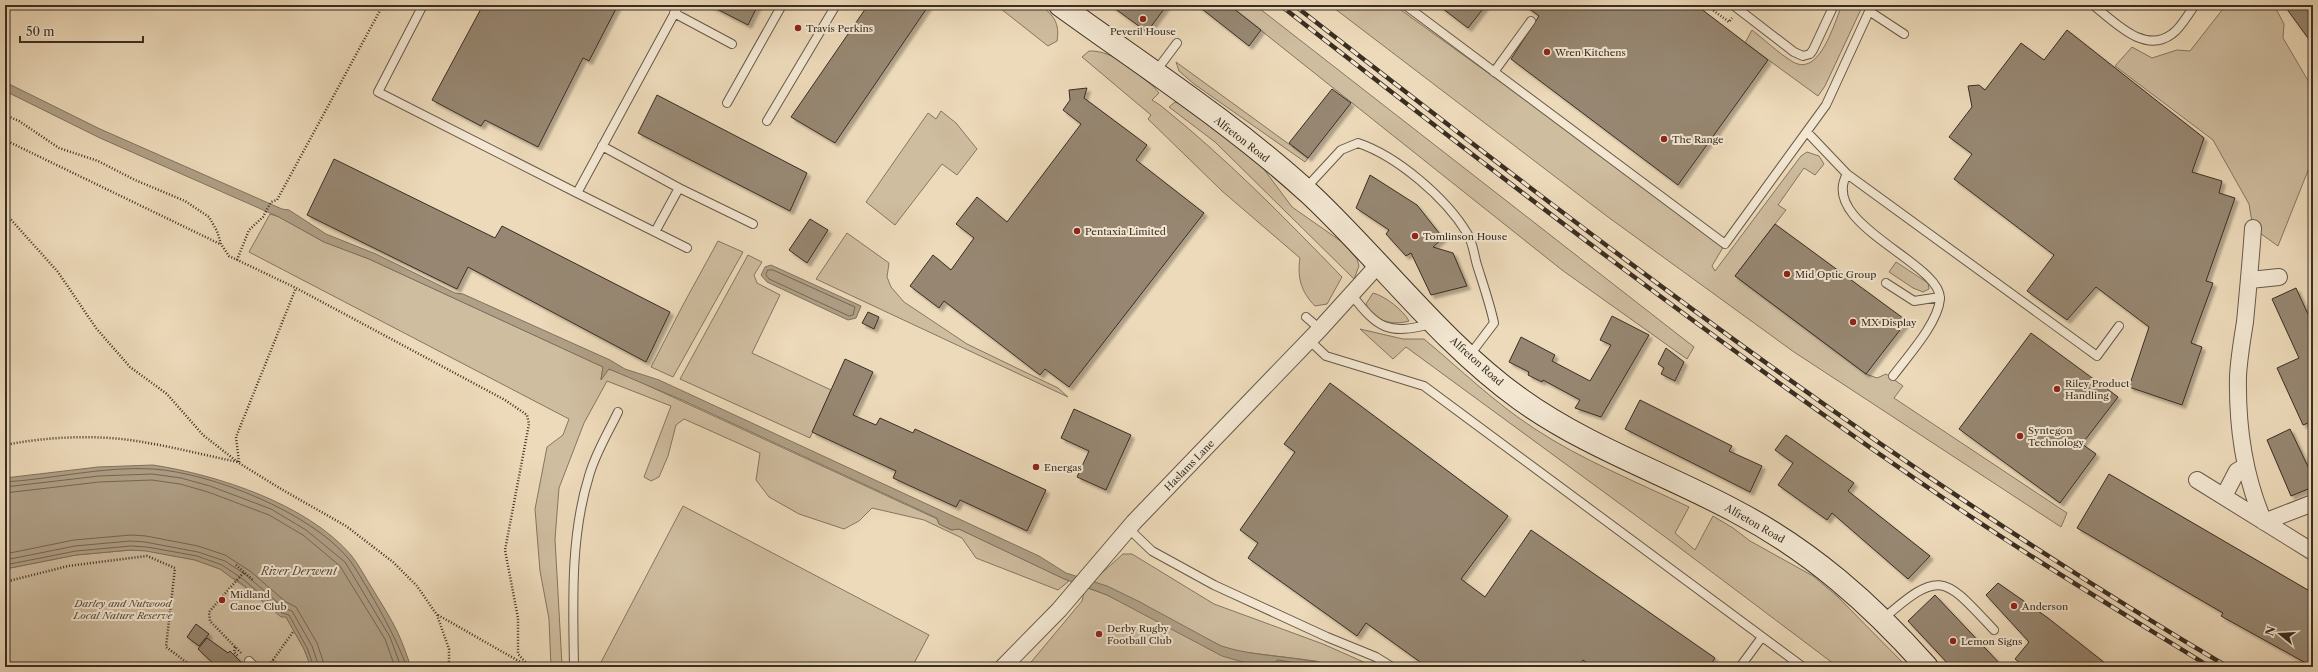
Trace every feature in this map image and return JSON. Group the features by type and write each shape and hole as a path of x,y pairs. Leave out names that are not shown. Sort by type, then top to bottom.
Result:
{"street":[{"name":"Alfreton Road","path":"1060,5 1257,149 1304,190 1436,323 1470,356 1517,397 1556,424 1587,441 1735,511 1782,538 1832,573 1882,620 1927,667"},
{"path":"2254,228 2250,280 2238,375 2240,433 2246,466 2256,504 2264,522"},
{"name":"Haslams Lane","path":"1003,667 1059,610 1129,529 1378,265"},
{"path":"2250,280 2279,277"},
{"path":"2224,496 2237,471 2246,466"},
{"path":"2197,480 2313,552"},
{"path":"2264,522 2313,503"}],"lane":[{"path":"423,5 378,92 687,248"},
{"path":"577,193 679,5"},
{"path":"727,103 782,5"},
{"path":"767,121 836,5"},
{"path":"1405,5 1725,244 1826,105 1871,8 1904,34"},
{"path":"1733,5 1794,52 1803,56 1810,54 1813,50 1834,5"},
{"path":"2093,5 2136,38 2158,41 2173,34 2194,5"},
{"path":"674,14 732,44"},
{"path":"1494,72 1531,21"},
{"path":"1154,73 1177,43"},
{"path":"1807,132 1847,174 2097,356 2119,326"},
{"path":"1304,190 1341,150 1358,143 1392,160 1427,186 1468,234 1494,323 1470,356"},
{"path":"602,146 679,188 753,224"},
{"path":"1847,174 1842,183 1843,195 1859,221 1871,233 1929,275 1938,287 1940,297 1935,318 1893,376"},
{"path":"655,232 679,188"},
{"path":"1886,283 1914,301 1940,297"},
{"path":"1351,294 1378,324 1392,328 1408,328 1436,323"},
{"path":"1306,317 1326,356 1424,386 1804,667"},
{"path":"574,667 573,600 578,526 589,475 618,412"},
{"path":"1129,529 1152,551 1214,585 1327,637 1376,657 1392,667"},
{"path":"1882,620 1920,588 1933,585 1945,586 1963,597 1994,630"},
{"path":"1740,667 1762,637"}],"path":[{"path":"237,260 249,230 263,217 271,202 277,200 383,5"},
{"path":"5,115 19,121 59,148 98,161 135,180 185,201 209,216 217,231 221,244 230,256 296,288 505,400 527,415 529,424 505,550 518,618 518,654 529,667"},
{"path":"5,140 221,244"},
{"path":"5,213 58,272 96,328 130,367 167,394 203,435 239,462 281,490 346,526 382,553 417,586 437,615 449,649 449,667"},
{"path":"239,462 236,437 296,288"},
{"path":"5,444 28,440 123,440 148,443 239,462"},
{"path":"5,582 68,566 147,556 175,568 166,647 193,667"},
{"path":"236,565 254,581"},
{"path":"244,572 209,612 210,621 252,664"},
{"path":"437,615 529,667"},
{"path":"266,667 273,660 293,632"},
{"path":"273,660 276,663"}],"green space":[{"path":"996,5 1040,5 1049,12 1055,20 1058,30 1057,41 1048,46"},
{"path":"1229,5 1255,5 1694,347 1687,359 1562,270"},
{"path":"1330,5 1394,5 1725,244 1712,266 1715,271 1801,156 1807,152 1819,156 1824,164 1815,175 1804,168 1778,205 1786,210 1735,276 1866,374 1877,378 1886,374 1903,386 1894,398 2067,513 2061,527 1794,352 1608,217"},
{"path":"1842,5 1863,5 1825,86 1818,96 1745,43 1752,30 1793,62 1803,65 1811,62 1825,46"},
{"path":"2226,5 2274,5 2284,24 2283,38 2313,89 2313,158 2278,246 2253,228 2249,204 2213,140 2115,66 2132,47 2152,58 2177,50 2190,51"},
{"path":"1089,51 1107,54 1115,58 1153,86 1159,93 1152,100 1184,125 1231,167 1342,277 1327,304 1315,306 1303,290 1299,272 1300,258 1222,191 1148,119 1151,115 1082,57"},
{"path":"1176,62 1308,158 1305,162 1194,84 1179,71"},
{"path":"1175,102 1189,107 1263,168 1292,207 1342,242 1357,259 1359,266 1354,279 1215,142 1169,107"},
{"path":"941,111 956,123 977,149 957,175 942,164 895,225 866,202 928,113 936,119"},
{"path":"270,214 279,217 324,242 369,259 603,367 601,379 609,369 625,375 937,519 939,524 951,530 959,529 1069,581 1058,590 976,558 962,538 924,520 872,508 859,521 844,529 799,514 769,497 756,480 760,453 684,419 676,425 668,456 659,477 651,481 644,477 671,406 607,381 584,423 559,488 555,539 562,665 551,667 549,619 540,571 535,509 547,447 563,435 569,419 249,252"},
{"path":"847,233 889,263 887,277 891,287 904,302 967,344 1058,388 1068,397 816,279"},
{"path":"718,241 743,252 673,377 651,367"},
{"path":"748,255 762,262 754,275 757,283 780,295 752,353 831,390 810,438 680,379"},
{"path":"1896,262 1928,283 1929,289 1923,292 1913,288 1889,272"},
{"path":"1373,293 1383,297 1393,304 1403,312 1409,321 1396,323 1384,321 1373,315 1366,304"},
{"path":"1360,329 1403,339 1424,339 1492,397 1535,429 1591,461 1689,507 1675,533 1695,550 1713,516 1733,528 1750,541 1813,576 1837,596 1907,667 1838,667 1668,539 1406,347 1393,359"},
{"path":"683,506 929,635 912,667 606,667 600,664"},
{"name":"Darley and Nutwood Local Nature Reserve","path":"143,550 195,560 220,569 286,617 304,649 311,667 5,667 5,569 76,555"},
{"path":"1123,554 1132,554 1214,604 1323,644 1375,667 1335,667 1316,661 1235,651 1221,646 1093,581"},
{"name":"Derby Rugby Football Club","path":"1085,587 1107,595 1246,663 1296,667 1027,667 1082,601"}],"water":[{"path":"5,82 100,129 282,209 289,210 326,234 376,254 455,293 463,294 610,360 625,369 659,380 1039,556 1066,573 1107,586 1221,646 1249,653 1307,660 1335,667 1296,667 1246,663 1222,656 1107,595 1062,578 959,529 952,530 939,524 937,518 682,400 609,369 601,380 603,367 369,259 324,242 279,217 100,138 5,91"},
{"path":"771,265 861,306 856,318 848,320 767,282 761,275 765,267"},
{"name":"River Derwent","path":"153,465 205,476 233,484 286,507 311,521 333,537 354,559 386,610 398,633 411,667 311,667 304,649 286,617 281,617 241,583 220,569 195,560 146,551 131,550 76,555 5,569 5,478 98,467"}],"building":[{"path":"483,5 618,5 589,61 583,58 538,147 485,120 481,126 432,100"},
{"path":"709,5 758,5 748,25"},
{"path":"868,5 929,5 835,143 791,117"},
{"name":"Peveril House","path":"1110,5 1167,5 1147,32"},
{"path":"1197,5 1229,5 1261,30 1249,46"},
{"path":"1438,5 1486,5 1468,28"},
{"name":"The Range","path":"1524,5 1696,5 1768,60 1678,185 1511,59 1539,16"},
{"path":"2284,5 2313,5 2313,45"},
{"path":"2067,30 2204,138 2192,172 2222,181 2219,193 2235,198 2206,281 2213,283 2191,343 2202,347 2182,405 2129,387 2149,327 2096,287 2067,320 2027,291 2054,255 1954,179 1972,154 1949,137 1972,107 1968,86 1979,85 1985,90 2021,43 2044,60"},
{"name":"Pentaxia Limited","path":"1087,88 1084,98 1147,145 1136,160 1204,213 1069,387 1045,369 1040,375 944,301 939,308 910,286 933,255 951,270 974,238 956,224 977,197 1007,222 1081,124 1063,110 1070,100 1069,90"},
{"path":"1332,89 1351,103 1308,158 1289,143"},
{"path":"657,95 807,173 790,211 638,133"},
{"path":"334,159 495,238 502,226 670,312 646,362 468,267 457,289 307,215"},
{"name":"Tomlinson House","path":"1370,175 1417,205 1443,238 1433,247 1453,253 1467,286 1431,295 1411,253 1406,256 1386,234 1389,230 1356,208"},
{"path":"810,219 828,230 807,263 789,250"},
{"path":"1775,224 1907,321 1866,374 1735,276"},
{"path":"2296,288 2313,325 2313,421 2303,425 2277,368 2299,358 2272,299"},
{"path":"868,312 879,317 874,329 862,323"},
{"path":"1612,316 1649,335 1601,417 1575,408 1580,400 1543,380 1542,382 1528,375 1529,372 1509,362 1521,337 1555,355 1552,361 1590,381 1611,345 1600,340"},
{"path":"2031,333 2118,397 2082,444 2096,454 2060,503 1959,429"},
{"path":"1666,348 1684,362 1675,381 1661,374 1664,368 1658,364"},
{"path":"845,359 873,372 853,415 876,425 880,418 913,433 915,429 1046,490 1027,531 960,500 956,507 893,478 896,471 812,432"},
{"path":"1330,383 1508,516 1461,579 1485,597 1531,530 1715,658 1709,667 1593,667 1583,660 1578,667 1427,667 1366,623 1357,636 1248,558 1258,543 1240,530 1295,452 1284,444"},
{"path":"1640,400 1732,446 1729,451 1762,466 1750,492 1625,429"},
{"path":"1074,409 1131,435 1106,490 1077,477 1089,451 1061,438"},
{"path":"2290,429 2313,477 2313,487 2291,496 2267,440"},
{"path":"1786,435 1854,483 1848,491 1930,556 1908,579 1832,513 1827,520 1778,485 1793,463 1775,450"},
{"path":"2109,474 2313,593 2313,667 2221,616 2223,613 2077,528"},
{"path":"1998,583 2048,618 2110,667 2025,667 2015,659 2029,642 1986,595"},
{"name":"Lemon Signs","path":"1935,595 2003,667 1951,667 1908,621"},
{"path":"196,624 209,634 199,646 187,637"},
{"path":"207,638 228,653 230,651 246,667 217,667 198,649"}],"railway":[{"path":"1280,5 1531,199 1785,387 1989,529 2210,667"},
{"path":"1294,5 1635,267 1867,434 1985,515 2105,592 2228,667"}],"place":[{"name":"Peveril House","path":"1143,19"},
{"name":"Travis Perkins","path":"798,28"},
{"name":"Wren Kitchens","path":"1547,52"},
{"name":"The Range","path":"1664,139"},
{"name":"Pentaxia Limited","path":"1077,231"},
{"name":"Tomlinson House","path":"1415,236"},
{"name":"Mid Optic Group","path":"1787,274"},
{"name":"MX Display","path":"1853,322"},
{"name":"Riley Product Handling","path":"2057,389"},
{"name":"Syntegon Technology","path":"2020,436"},
{"name":"Energas","path":"1036,467"},
{"name":"Midland Canoe Club","path":"222,600"},
{"name":"Anderson","path":"2014,606"},
{"name":"Derby Rugby Football Club","path":"1099,634"},
{"name":"Lemon Signs","path":"1953,641"}]}
